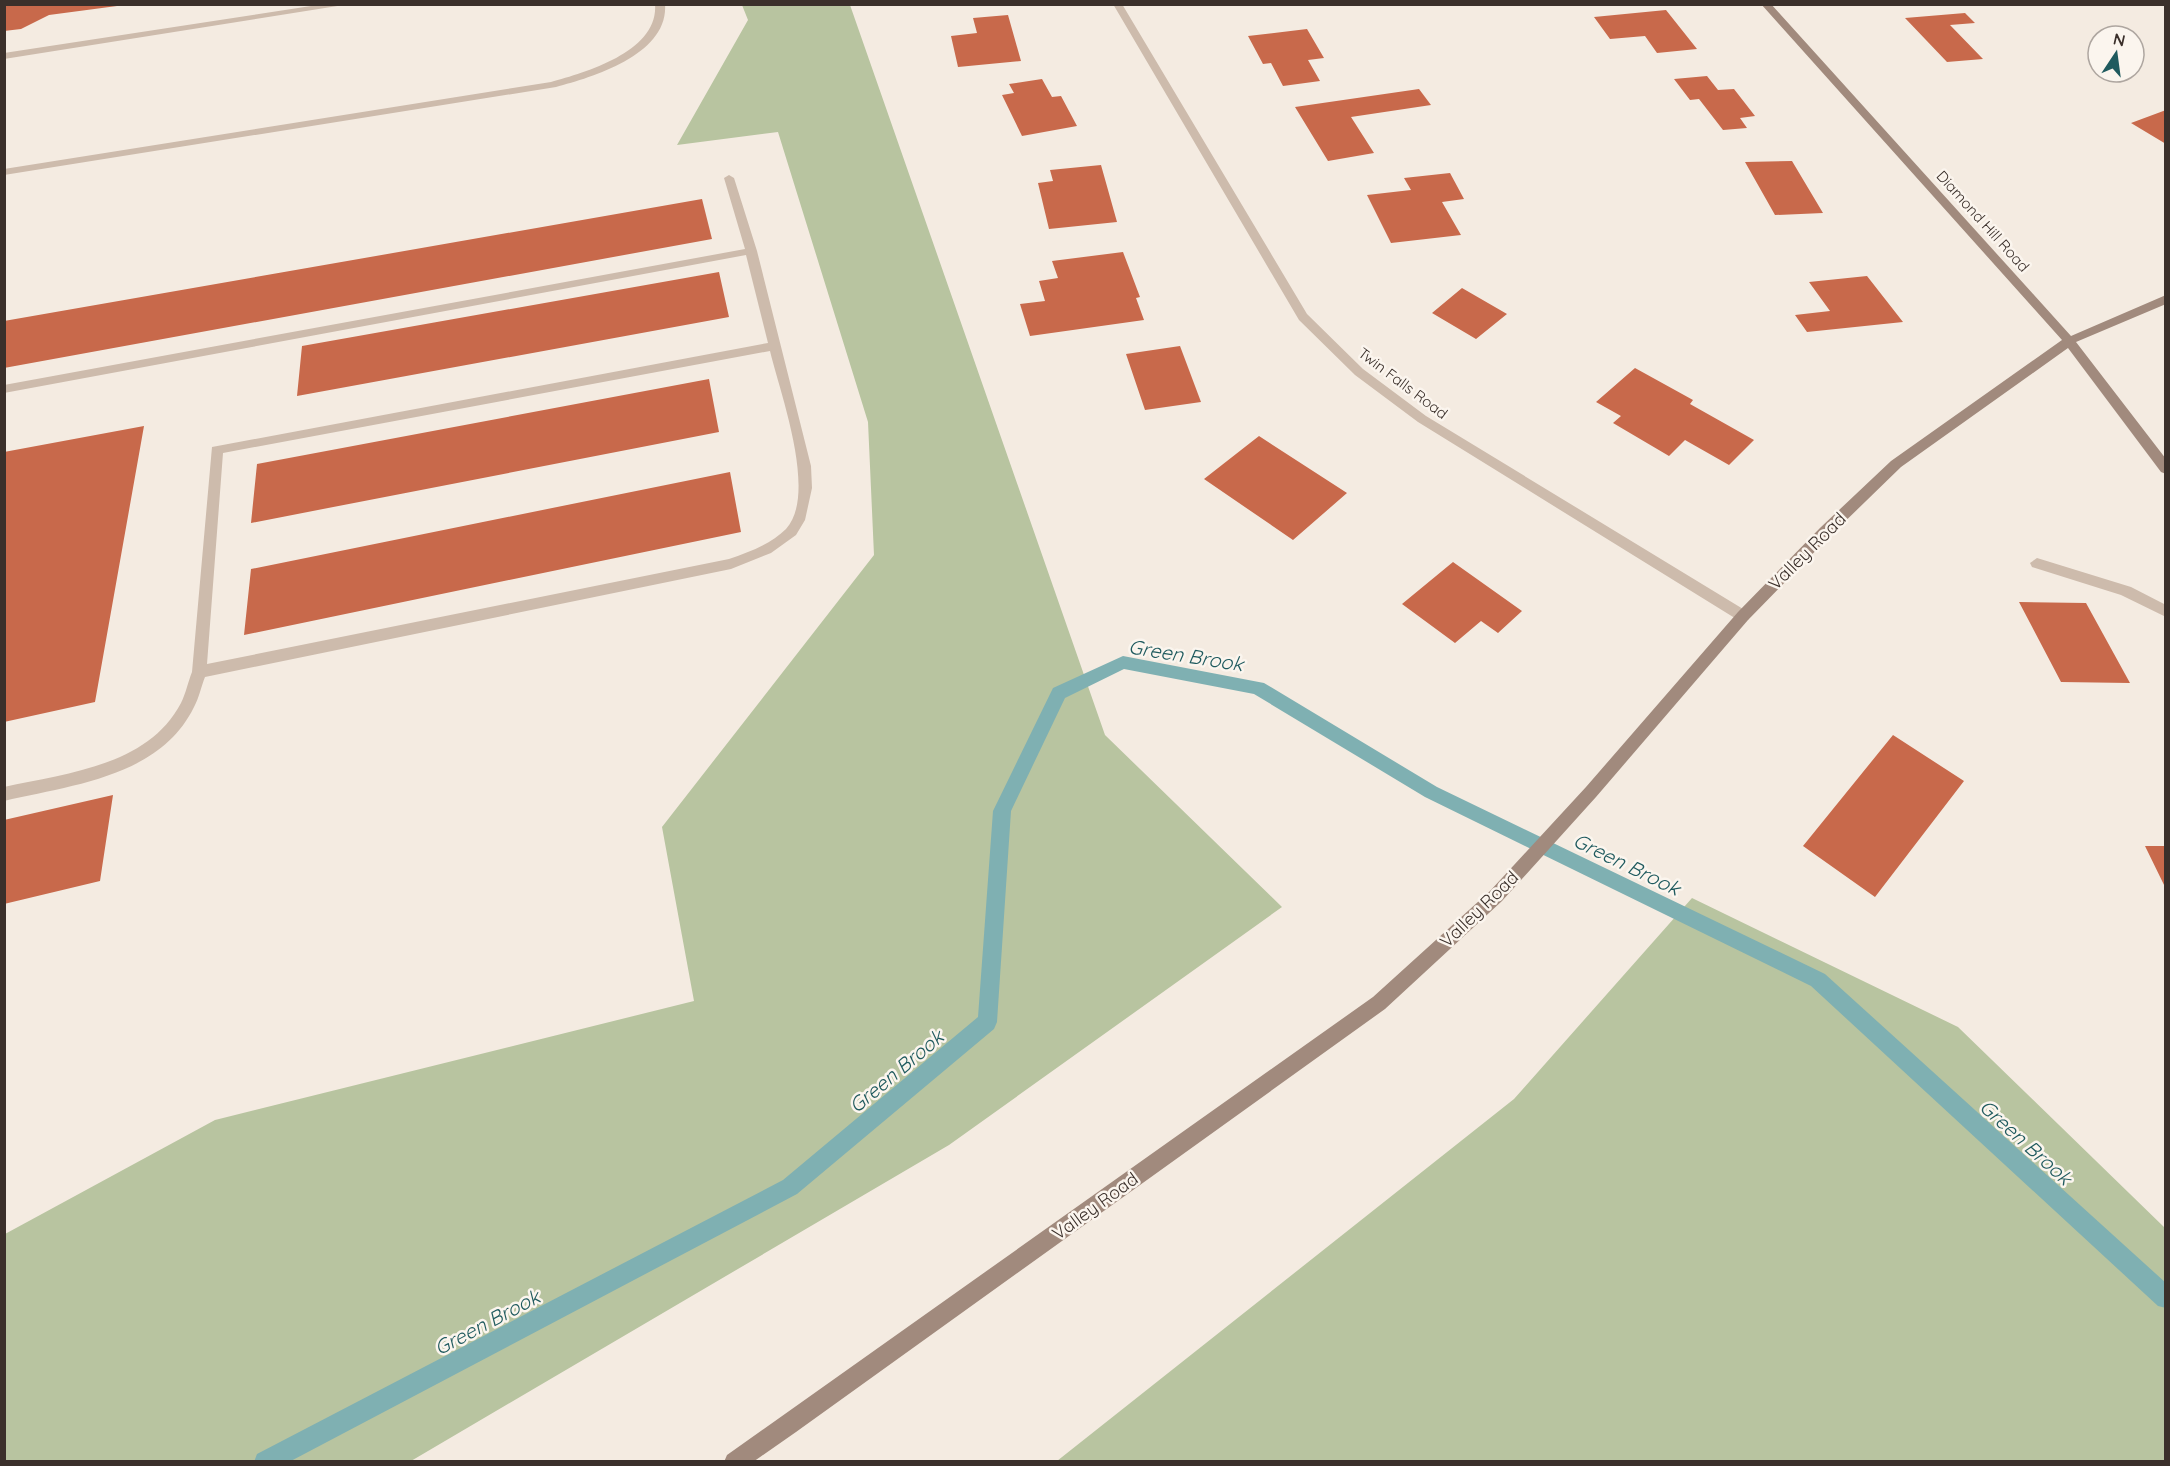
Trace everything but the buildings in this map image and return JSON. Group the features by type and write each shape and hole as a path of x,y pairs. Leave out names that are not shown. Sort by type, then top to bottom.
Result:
{"main road":[{"name":"Diamond Hill Road","path":"1765,4 2069,341 2166,469"},
{"name":"Valley Road","path":"734,1461 789,1425 1378,1003 1496,896 1591,792 1743,616 1896,464 2069,341 2166,299"}],"street":[{"path":"4,56 346,4"},
{"path":"4,172 579,79 620,60 648,38 658,27 660,4"},
{"name":"Twin Falls Road","path":"1117,4 1303,317 1319,333 1359,372 1422,419 1743,616"},
{"path":"199,672 731,564 770,550 791,533 802,512 808,492 806,466 751,251 729,178"},
{"path":"4,389 751,251"},
{"path":"4,794 88,775 133,760 168,733 188,705 199,672 217,450 774,346"},
{"path":"2037,563 2126,591 2166,612"}],"green space":[{"path":"742,5 850,5 1105,735 1282,907 949,1145 411,1461 5,1461 5,1234 215,1120 694,1001 662,827 874,555 868,422 778,132 677,145 748,20"},
{"path":"1692,898 1958,1027 2165,1228 2165,1461 1057,1461 1514,1099"}],"waterway":[{"name":"Green Brook","path":"265,1462 790,1187 987,1022 1002,811 1059,693 1123,662 1258,688 1431,792 1818,980 2166,1298"}]}
